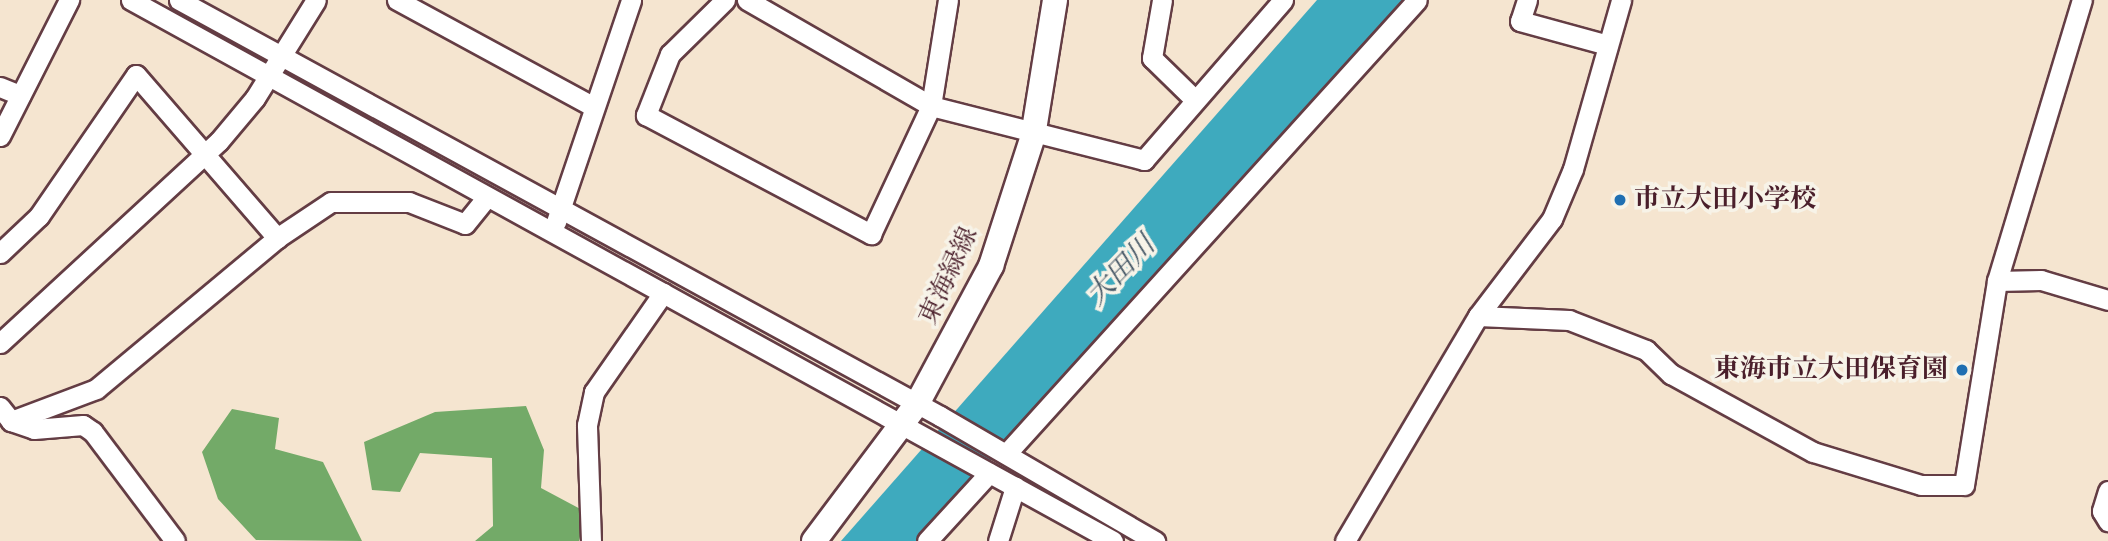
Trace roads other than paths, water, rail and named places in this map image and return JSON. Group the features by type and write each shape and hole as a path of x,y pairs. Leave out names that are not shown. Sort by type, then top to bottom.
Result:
{"main road":[{"name":"東海緑線","path":"814,541 912,430 917,404 991,266 1033,136 1055,0"}],"street":[{"path":"0,136 69,0"},
{"path":"131,0 1113,541"},
{"path":"179,0 560,211 940,416 1155,541"},
{"path":"0,343 206,154 270,76 316,0"},
{"path":"397,0 594,107"},
{"path":"553,233 631,0"},
{"path":"725,0 670,54 646,115 871,234 932,106 948,0"},
{"path":"747,0 932,106 1033,136 1144,160 1283,0"},
{"path":"1162,0 1152,58 1195,100"},
{"path":"1003,453 1417,0"},
{"path":"1527,0 1520,21 1608,45"},
{"path":"1345,541 1478,316 1552,219 1573,169 1621,0"},
{"path":"1478,316 1569,320 1646,350 1671,374 1813,452 1920,485 1964,485 1997,281 2082,0"},
{"path":"0,254 39,216 136,75 276,238"},
{"path":"0,87 20,95"},
{"path":"6,414 96,390 134,363 276,238 331,202 409,202 465,224 487,197"},
{"path":"1997,281 2041,281 2108,300"},
{"path":"591,541 587,425 594,391 663,293"},
{"path":"6,414 34,429 83,425 93,432 175,541"},
{"path":"927,541 987,471"},
{"path":"998,541 1015,487"},
{"path":"2108,491 2102,511 2108,521"}],"water":[{"name":"大田川","path":"1317,0 1403,0 918,541 841,541"}],"place":[{"name":"市立大田小学校","path":"1620,200"},
{"name":"東海市立大田保育園","path":"1962,370"}]}
